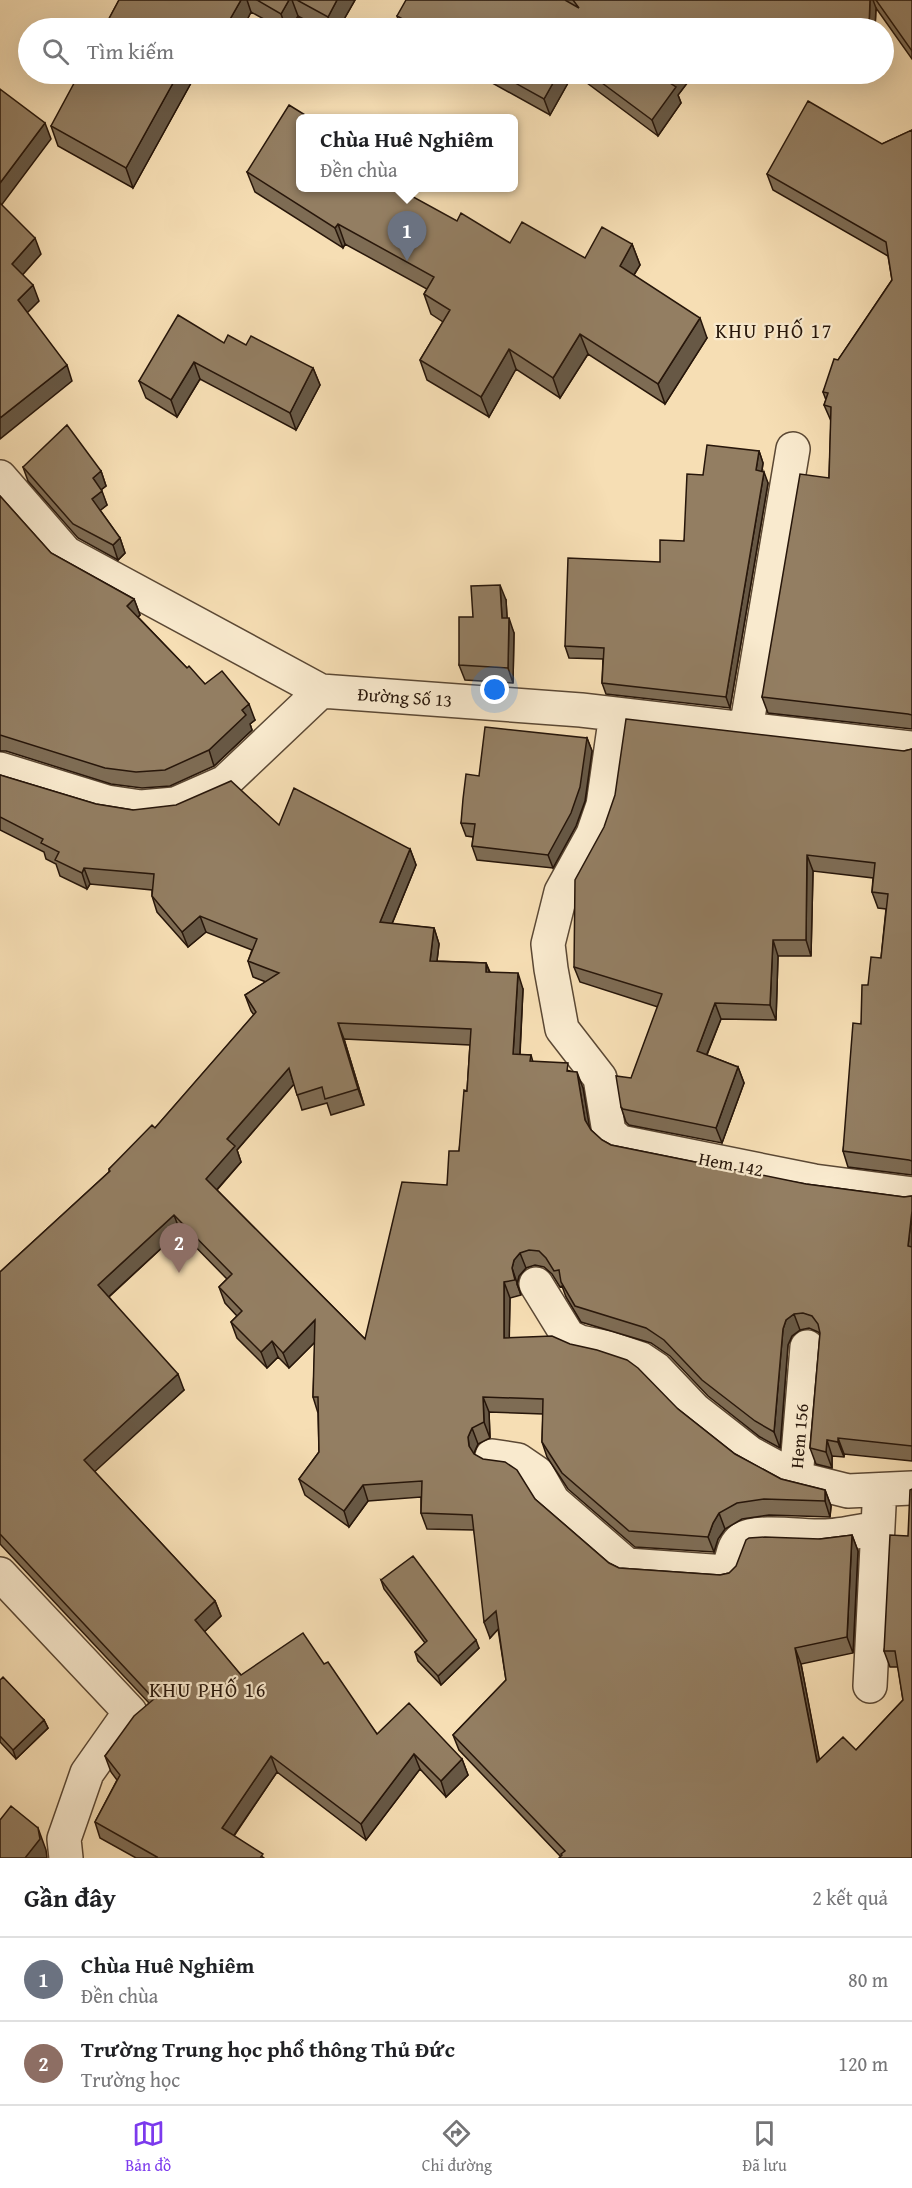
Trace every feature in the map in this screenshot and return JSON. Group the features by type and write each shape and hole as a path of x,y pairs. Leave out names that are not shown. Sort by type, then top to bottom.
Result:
{"street":[{"path":"746,729 793,449"},
{"name":"Đường Số 13","path":"0,477 66,553 321,691 581,710 912,748"},
{"path":"0,769 107,802 141,807 175,804 225,782 321,691"},
{"name":"Hem 142","path":"616,714 603,805 593,834 561,892 548,944 562,1029 600,1078 609,1132 620,1142 814,1181 912,1194"},
{"path":"536,1284 567,1336 580,1342 608,1348 648,1364 656,1369 695,1410 750,1453 796,1478"},
{"name":"Hem 156","path":"807,1347 796,1478 848,1491 896,1489"},
{"path":"492,1456 518,1460 537,1473 553,1501 627,1565 726,1572 730,1567 731,1555 736,1546 743,1539 755,1534 827,1536 878,1528"},
{"path":"870,1686 878,1528 896,1489"},
{"path":"0,1574 130,1712 87,1773 64,1839 66,1858"}],"building":[{"path":"119,0 241,0 231,18 109,18"},
{"path":"257,0 289,0 281,14"},
{"path":"297,0 337,0 328,17"},
{"path":"406,0 565,0 579,8 573,0 870,0 869,18 401,18 397,16"},
{"path":"876,0 912,0 912,51 894,26 894,18 889,18"},
{"path":"74,84 172,84 126,168 51,126"},
{"path":"517,84 552,84 544,99"},
{"path":"603,84 672,84 676,87 652,120"},
{"path":"0,89 45,123 0,183"},
{"path":"808,101 882,144 912,130 912,715 762,697 800,474 829,478 831,407 824,405 828,393 823,392 834,359 838,360 892,280 886,242 767,174"},
{"path":"289,105 304,114 296,114 296,192 404,192 457,221 461,213 510,243 522,222 585,258 602,227 632,244 620,266 700,318 658,384 580,334 553,378 509,349 481,397 420,360 450,310 424,294 434,277 338,224 335,228 247,172"},
{"path":"0,203 35,238 12,264 33,285 18,300 67,365 0,418"},
{"path":"178,315 224,343 228,335 246,345 251,336 313,368 290,413 194,362 171,400 139,381"},
{"path":"67,425 101,471 93,478 102,491 92,499 120,538 113,545 73,524 23,467"},
{"path":"707,445 759,451 756,470 764,472 726,697 602,683 604,648 565,646 568,558 660,562 660,540 684,541 687,474 703,475"},
{"path":"0,496 51,553 134,599 127,606 205,684 222,671 249,704 242,710 246,715 209,750 165,770 136,772 105,768 0,735"},
{"path":"500,585 502,618 509,618 508,668 459,665 459,617 473,617 471,586"},
{"path":"626,719 904,751 912,749 912,1161 843,1151 853,1023 861,1024 862,985 868,985 871,957 881,958 888,894 872,892 875,863 807,855 806,940 773,940 770,1005 715,1003 697,1051 738,1067 716,1128 621,1107 616,1076 631,1078 662,994 574,967 575,880 604,827 615,795"},
{"path":"485,727 587,738 580,787 571,813 548,855 472,846 475,824 461,823 463,799 466,774 479,776"},
{"path":"0,775 96,804 133,810 176,805 231,781 279,825 294,788 410,849 380,922 434,928 430,961 486,963 486,972 518,973 513,1054 531,1055 530,1061 568,1063 567,1071 577,1072 585,1120 591,1130 602,1140 611,1145 705,1164 704,1167 737,1170 806,1184 904,1197 912,1196 908,1246 912,1247 912,1446 838,1438 838,1442 827,1440 826,1452 810,1448 820,1333 818,1324 812,1316 803,1313 794,1314 786,1320 783,1329 774,1432 755,1421 702,1380 664,1340 646,1328 575,1306 561,1282 559,1270 554,1271 539,1251 529,1250 520,1253 514,1260 512,1268 515,1280 504,1282 504,1338 552,1336 570,1344 627,1360 638,1368 678,1409 735,1454 781,1479 825,1490 825,1501 764,1499 737,1503 719,1513 708,1537 629,1531 562,1473 542,1442 543,1399 483,1397 484,1422 472,1428 468,1437 469,1446 474,1454 483,1459 505,1462 517,1470 535,1499 609,1563 619,1568 720,1575 729,1573 736,1566 746,1540 749,1538 820,1539 852,1535 847,1637 795,1648 817,1762 843,1737 856,1750 903,1700 895,1651 884,1651 890,1535 908,1536 910,1490 912,1489 912,1858 559,1858 565,1851 453,1735 506,1680 496,1611 484,1622 472,1515 421,1513 422,1481 363,1485 344,1511 299,1479 319,1452 318,1397 313,1397 315,1320 283,1353 272,1341 261,1352 231,1322 242,1311 219,1287 232,1274 174,1215 98,1285 178,1374 84,1460 215,1601 195,1620 241,1675 303,1633 324,1664 328,1662 377,1734 409,1703 462,1759 441,1781 414,1754 361,1824 271,1756 222,1828 263,1854 260,1858 156,1858 95,1822 120,1775 105,1756 134,1716 154,1699 0,1534 0,1272 110,1171 109,1169 152,1125 155,1128 256,1012 245,995 279,973 248,961 257,939 200,916 182,932 152,896 154,874 84,868 82,873 55,860 59,852 41,843 43,839 0,817","holes":["338,1023 471,1029 467,1091 464,1090 459,1151 449,1151 447,1185 402,1182 365,1339 206,1179 235,1146 227,1139 289,1068 297,1095 322,1087 325,1099 358,1089"]},
{"path":"413,1556 476,1640 438,1676 415,1652 427,1641 381,1580"},
{"path":"3,1677 44,1720 13,1750 0,1736 0,1680"},
{"path":"11,1806 38,1828 40,1839 25,1858 0,1858 0,1820"}],"place":[{"name":"Chùa Huê Nghiêm","path":"407,261"},
{"name":"Trường Trung học phổ thông Thủ Đức","path":"179,1273"}],"district":[{"name":"KHU PHỐ 17","path":"774,330"},
{"name":"KHU PHỐ 16","path":"208,1689"}]}
